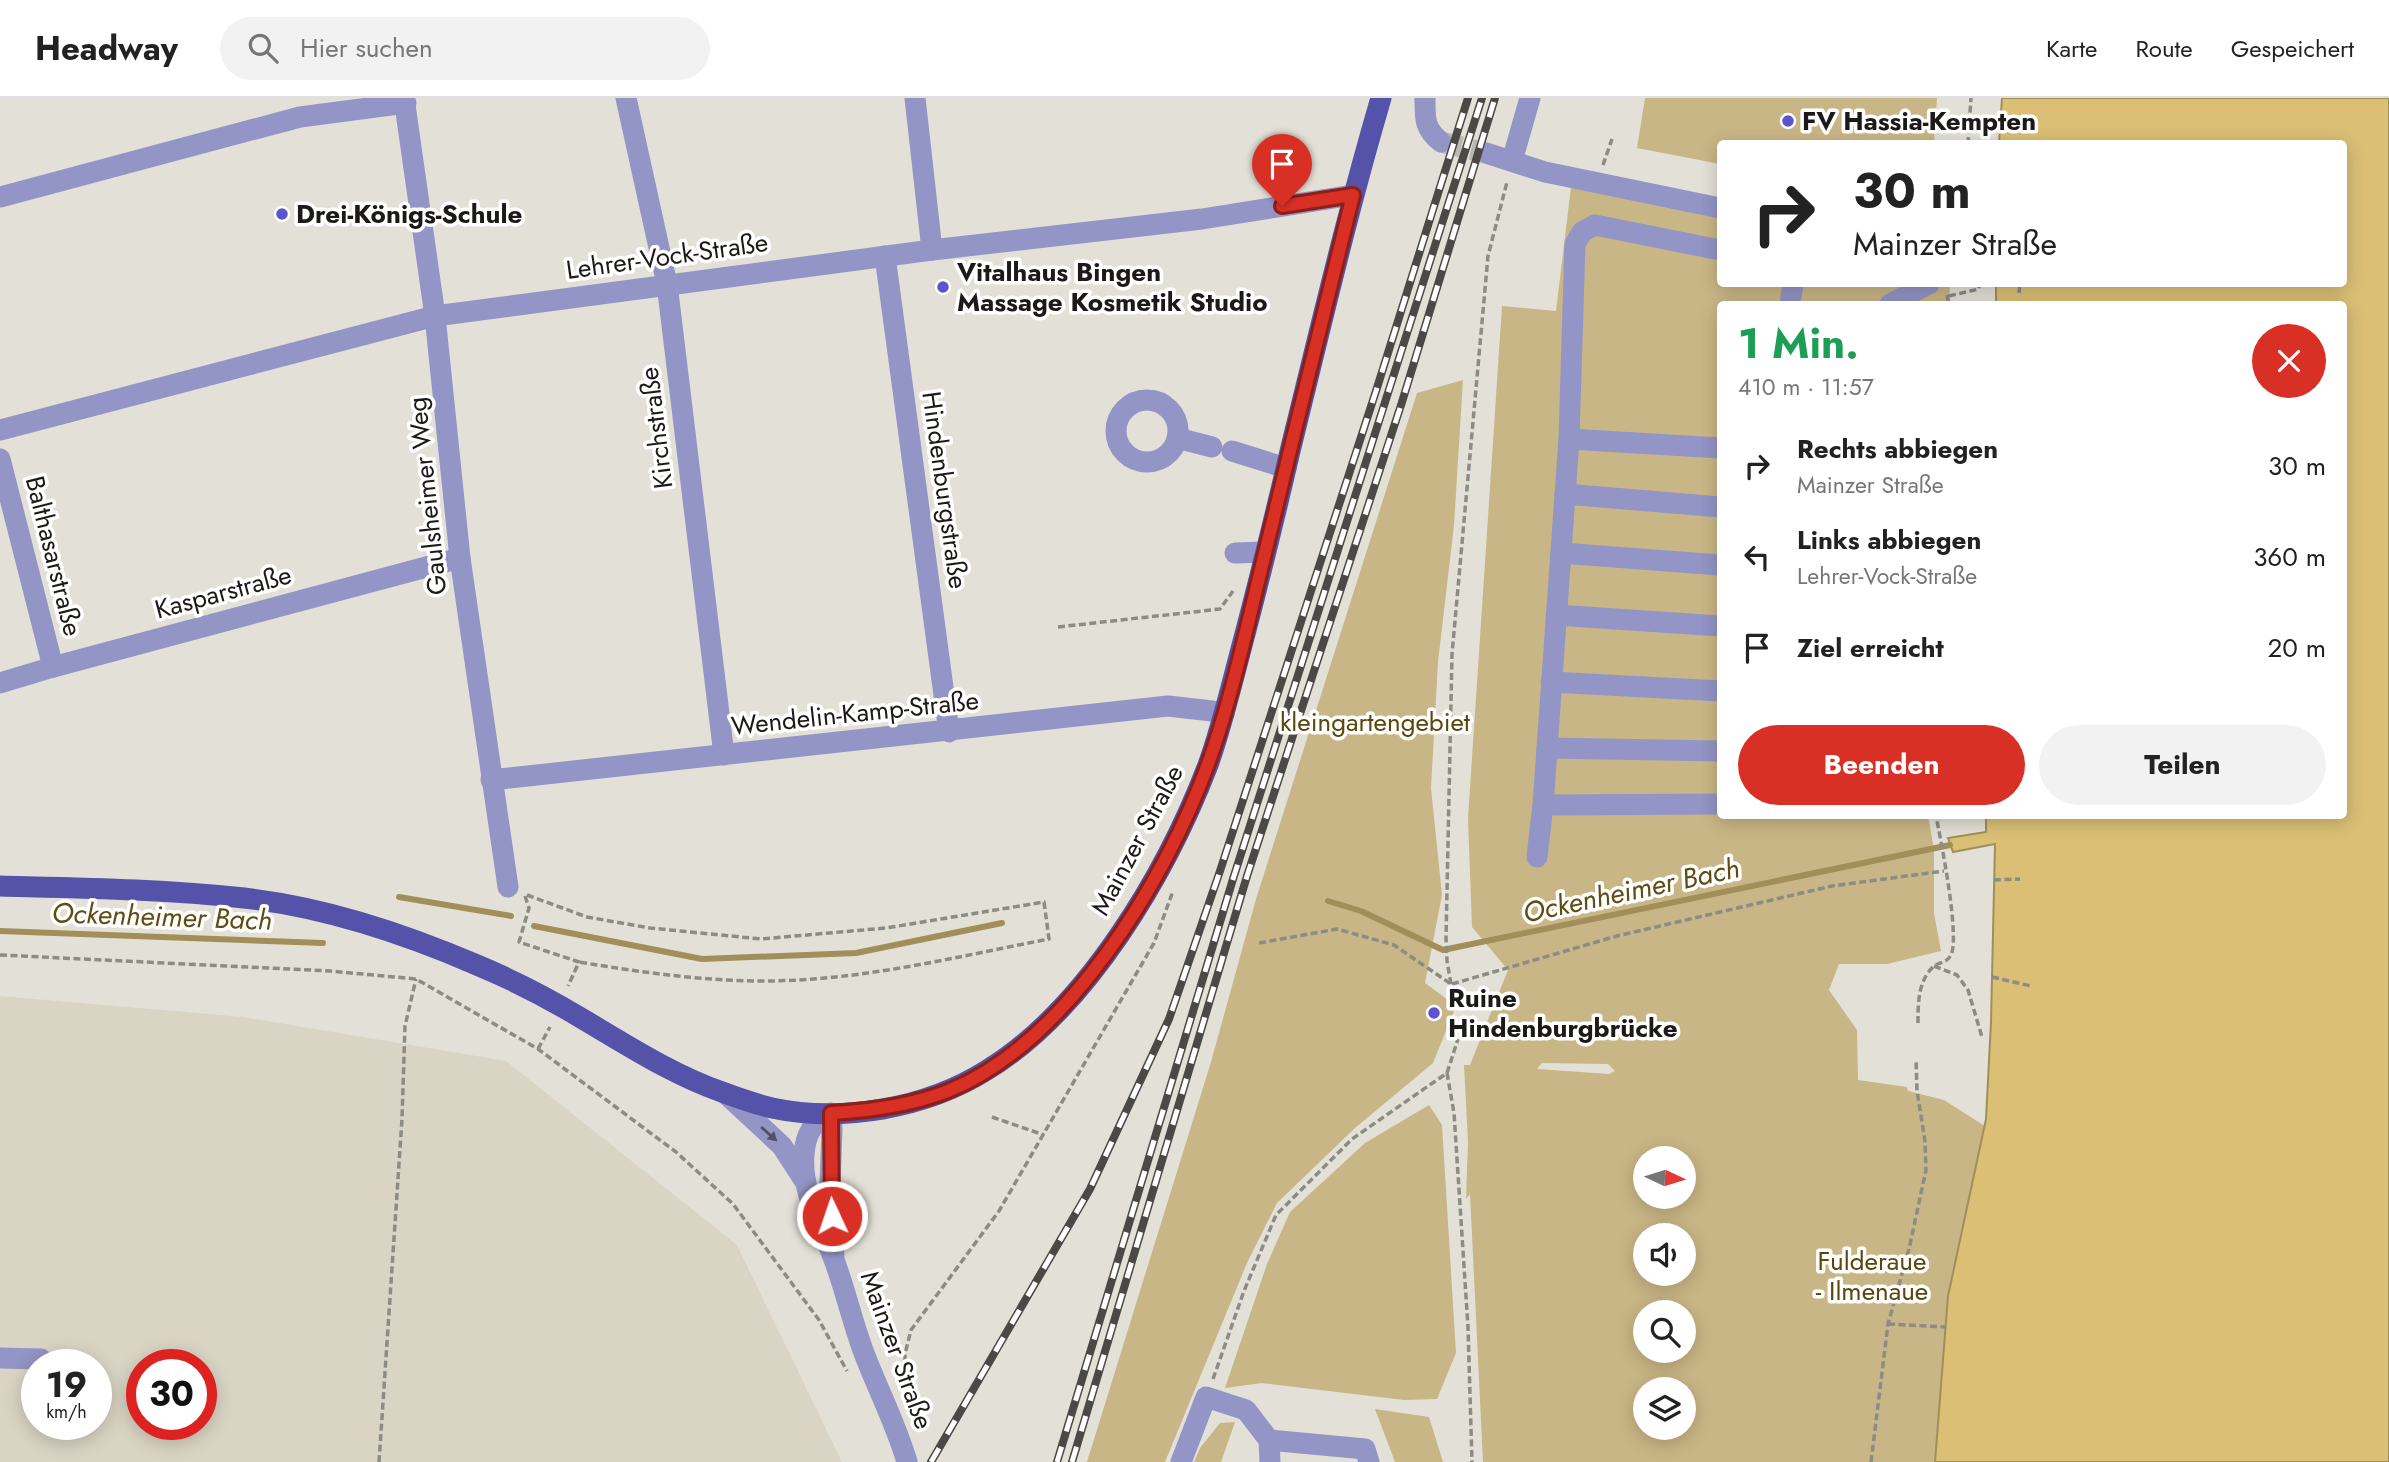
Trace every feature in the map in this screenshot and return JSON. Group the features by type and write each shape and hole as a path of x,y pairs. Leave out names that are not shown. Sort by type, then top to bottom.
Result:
{"main road":[{"name":"Mainzer Straße","path":"831,1113 894,1105 948,1091 989,1070 1030,1039 1055,1014 1106,953 1155,877 1208,765 1224,715 1353,195 1381,98"},
{"path":"0,886 247,898 353,920 420,941 480,966 577,1015 664,1066 725,1093 772,1108 831,1113"}],"street":[{"name":"Kirchstraße","path":"625,98 667,284 724,755"},
{"path":"915,98 932,250"},
{"path":"1425,98 1425,119 1431,134 1441,142"},
{"path":"1512,161 1530,98"},
{"path":"0,197 298,108 405,100"},
{"name":"Gaulsheimer Weg","path":"405,100 435,316 460,558 491,780 517,891"},
{"path":"1486,153 1545,172 1717,207"},
{"name":"Lehrer-Vock-Straße","path":"0,430 435,316 932,250 1202,219 1353,195"},
{"path":"1537,857 1569,439 1575,244 1582,232 1595,225 1717,249"},
{"name":"Hindenburgstraße","path":"885,256 948,732"},
{"path":"1891,295 1919,287"},
{"path":"1177,438 1286,468"},
{"path":"1569,439 1717,448"},
{"name":"Balthasarstraße","path":"0,459 53,667"},
{"path":"1565,494 1717,507"},
{"path":"1234,553 1265,552"},
{"path":"1560,553 1717,565"},
{"name":"Kasparstraße","path":"0,683 460,558"},
{"path":"1556,615 1717,626"},
{"path":"1551,682 1717,691"},
{"name":"Wendelin-Kamp-Straße","path":"491,780 1168,706 1224,715"},
{"path":"1547,748 1717,751"},
{"path":"1543,805 1717,804"},
{"path":"725,1093 782,1146 805,1182"},
{"name":"Mainzer Straße","path":"834,1258 830,1183 831,1113 821,1117 809,1132 804,1154 805,1182 834,1258 865,1355 897,1428 907,1460"},
{"path":"0,1358 21,1359"},
{"path":"1181,1462 1206,1397 1246,1410 1269,1440 1270,1462"},
{"path":"1269,1440 1365,1448 1369,1462"}],"path":[{"path":"1968,140 1971,98"},
{"path":"1451,984 1446,938 1452,654 1488,256 1512,161"},
{"path":"1949,301 1949,296 1979,287"},
{"path":"2019,293 2020,287"},
{"path":"1058,627 1220,609 1236,586"},
{"path":"1918,1023 1918,1001 1924,981 1934,966 1946,961 1952,954 1953,918 1937,819"},
{"path":"1451,984 1618,936 1832,886 1944,871"},
{"path":"1994,880 2020,879"},
{"path":"517,891 587,917 650,928 761,939 886,928 1044,902 1049,939 865,975 765,981 666,976 579,962 519,942 529,908"},
{"path":"1259,943 1337,929 1394,944 1451,984 1461,997"},
{"path":"0,955 330,971 416,979 538,1049 677,1152 733,1204 820,1320 850,1376"},
{"path":"568,986 579,962"},
{"path":"1934,966 1957,975 1968,990 1982,1037"},
{"path":"1992,977 2031,986"},
{"path":"379,1462 402,1119 405,1026 416,979"},
{"path":"538,1049 550,1027"},
{"path":"1458,1039 1447,1073 1454,1113 1468,1327 1472,1462"},
{"path":"1871,1462 1888,1324 1909,1249 1926,1170 1916,1060"},
{"path":"1206,1397 1244,1291 1276,1215 1352,1139 1447,1073"},
{"path":"992,1117 1044,1135"},
{"path":"1888,1324 1946,1327"}],"shaded area":[{"path":"2002,98 2389,98 2389,1462 1935,1462 1948,1296 1986,1119 1995,844 1953,852 1948,838 1986,832 1986,819 2347,819 2347,301 1996,301 1996,287 2347,287 2347,140 1999,140"},
{"path":"0,996 243,1017 506,1061 737,1245 842,1462 0,1462"}],"green space":[{"name":"FV Hassia-Kempten","path":"1645,98 1937,98 1934,140 1717,140 1717,163 1637,148"},
{"name":"Fulderaue - Ilmenaue","path":"1571,187 1717,217 1717,287 1950,287 1949,301 1717,301 1717,819 1929,819 1934,849 1934,913 1941,951 1887,964 1839,964 1829,990 1857,1030 1858,1080 1907,1087 1908,1091 1944,1100 1991,1130 2345,1462 1483,1462 1470,1194 1466,1199 1468,1142 1464,1065 1470,1065 1508,970 1472,927 1468,818 1502,306 1556,311","holes":["1542,1063 1608,1064 1615,1071 1609,1074 1537,1069"]},
{"name":"kleingartengebiet","path":"1463,380 1454,525 1438,662 1431,788 1442,895 1425,983 1456,1006 1433,1063 1355,1128 1277,1203 1247,1263 1165,1462 1087,1462 1211,1062 1256,899 1417,393"},
{"path":"1429,1105 1442,1125 1456,1353 1437,1399 1404,1400 1262,1383 1225,1388 1267,1264 1290,1212 1365,1143"},
{"path":"1375,1409 1429,1417 1443,1462 1395,1462"},
{"path":"1235,1422 1221,1462 1194,1462 1200,1448 1220,1423"}],"waterway":[{"name":"Ockenheimer Bach","path":"1328,901 1361,911 1443,950 1950,845"},
{"name":"Ockenheimer Bach","path":"399,897 511,916"},
{"name":"Ockenheimer Bach","path":"534,926 702,959 856,953 1002,923"},
{"name":"Ockenheimer Bach","path":"0,931 323,943"}],"tunnel":[{"path":"1441,142 1486,153"}],"railway":[{"path":"931,1462 1090,1189 1169,1019 1220,871 1376,391 1468,98"},
{"path":"1057,1462 1233,879 1482,98"},
{"path":"1072,1462 1247,876 1402,402 1495,98"}],"place":[{"name":"FV Hassia-Kempten","path":"1788,121"},
{"name":"Drei-Königs-Schule","path":"282,214"},
{"name":"Vitalhaus Bingen Massage Kosmetik Studio","path":"943,287"},
{"name":"Ruine Hindenburgbrücke","path":"1434,1013"}],"route":[{"path":"832,1216 831,1113 894,1105 948,1091 989,1070 1030,1039 1085,980 1129,920 1155,877 1188,811 1208,765 1224,715 1353,195 1282,206"}]}
